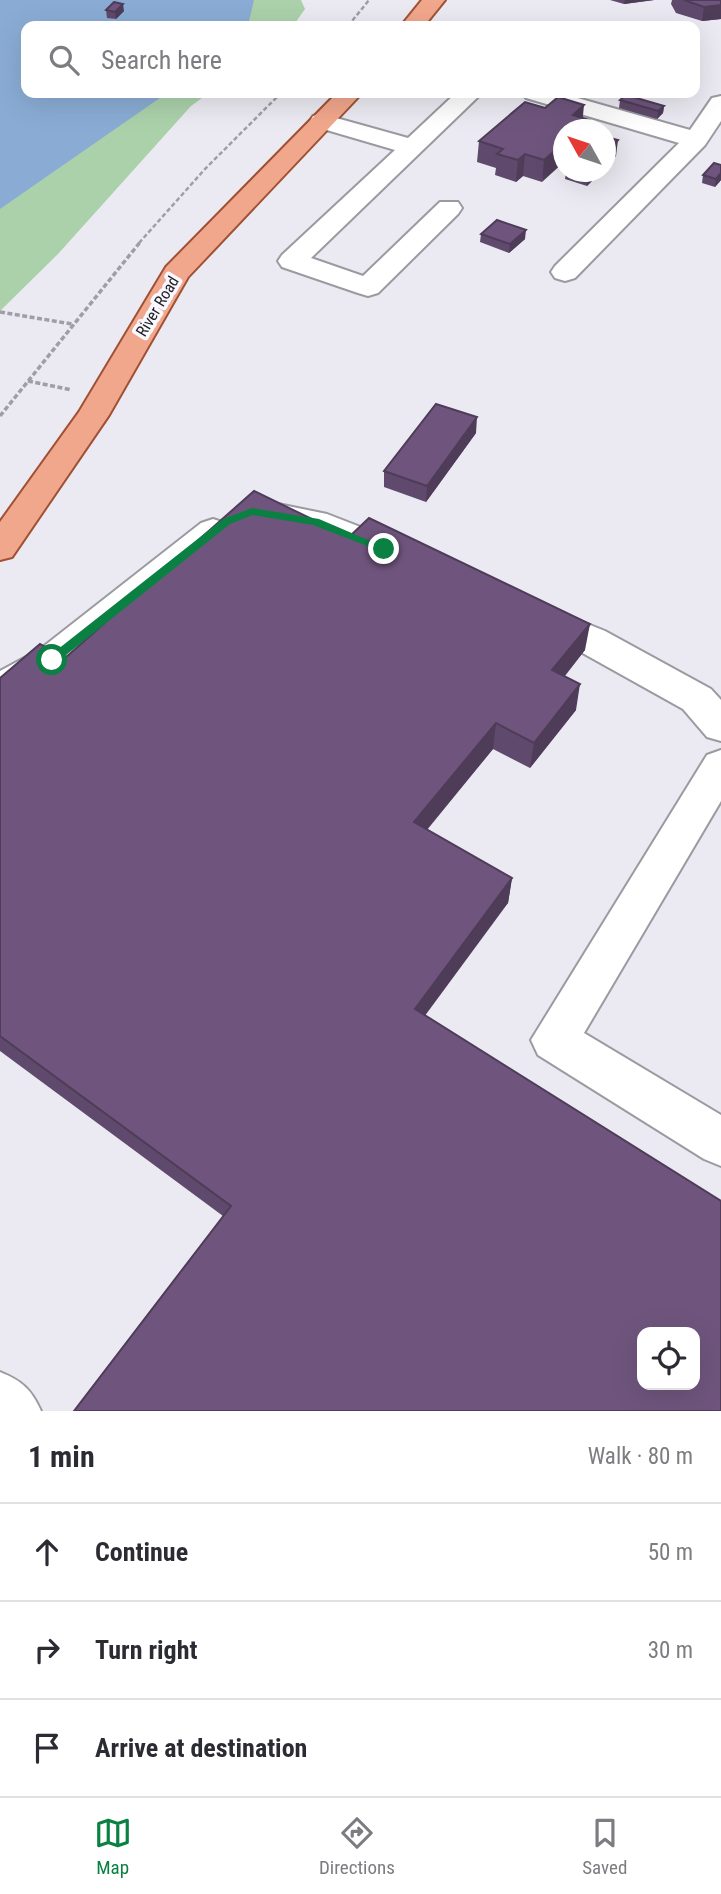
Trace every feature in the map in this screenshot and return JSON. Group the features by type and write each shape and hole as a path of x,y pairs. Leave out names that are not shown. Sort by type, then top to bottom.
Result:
{"main road":[{"path":"416,21 434,0"},
{"name":"River Road","path":"0,548 104,397 176,273 345,98"}],"lane":[{"path":"449,208 368,286 292,261 465,98"},
{"path":"552,98 696,140"},
{"path":"565,272 696,140 708,111"},
{"path":"323,121 412,147"},
{"path":"0,689 52,660 226,521 252,511 315,522 433,570"},
{"path":"506,603 592,640 697,699 721,726"},
{"path":"721,766 554,1040 721,1142"},
{"path":"0,1399 13,1411"}],"path":[{"path":"352,21 369,0"},
{"path":"0,416 159,216 233,137 276,98"},
{"path":"0,312 72,324"},
{"path":"28,381 104,397"}],"green space":[{"path":"238,0 301,0 305,9 297,21 232,21"},
{"path":"147,98 202,98 191,106 58,254 0,311 0,203"}],"water":[{"path":"0,0 254,0 249,21 21,21 21,98 160,98 0,209"}],"building":[{"path":"684,0 721,0 721,5 704,7"},
{"path":"114,2 123,4 115,12 106,10"},
{"path":"557,98 561,98 584,105 573,115 586,119 553,119 553,152 544,160 525,154 518,160 497,154 503,149 479,141 525,102 545,108"},
{"path":"636,98 664,106 658,111 620,100"},
{"path":"714,163 721,165 721,173 716,179 703,175"},
{"path":"497,220 526,230 510,244 481,234"},
{"path":"436,404 477,417 427,486 384,471"},
{"path":"254,491 349,537 369,518 590,624 552,670 580,684 534,743 496,723 414,822 512,878 415,1009 721,1201 721,1411 74,1411 231,1206 0,1036 0,678 40,644 65,658"}],"route":[{"path":"52,660 226,521 252,511 315,522 384,549"}]}
